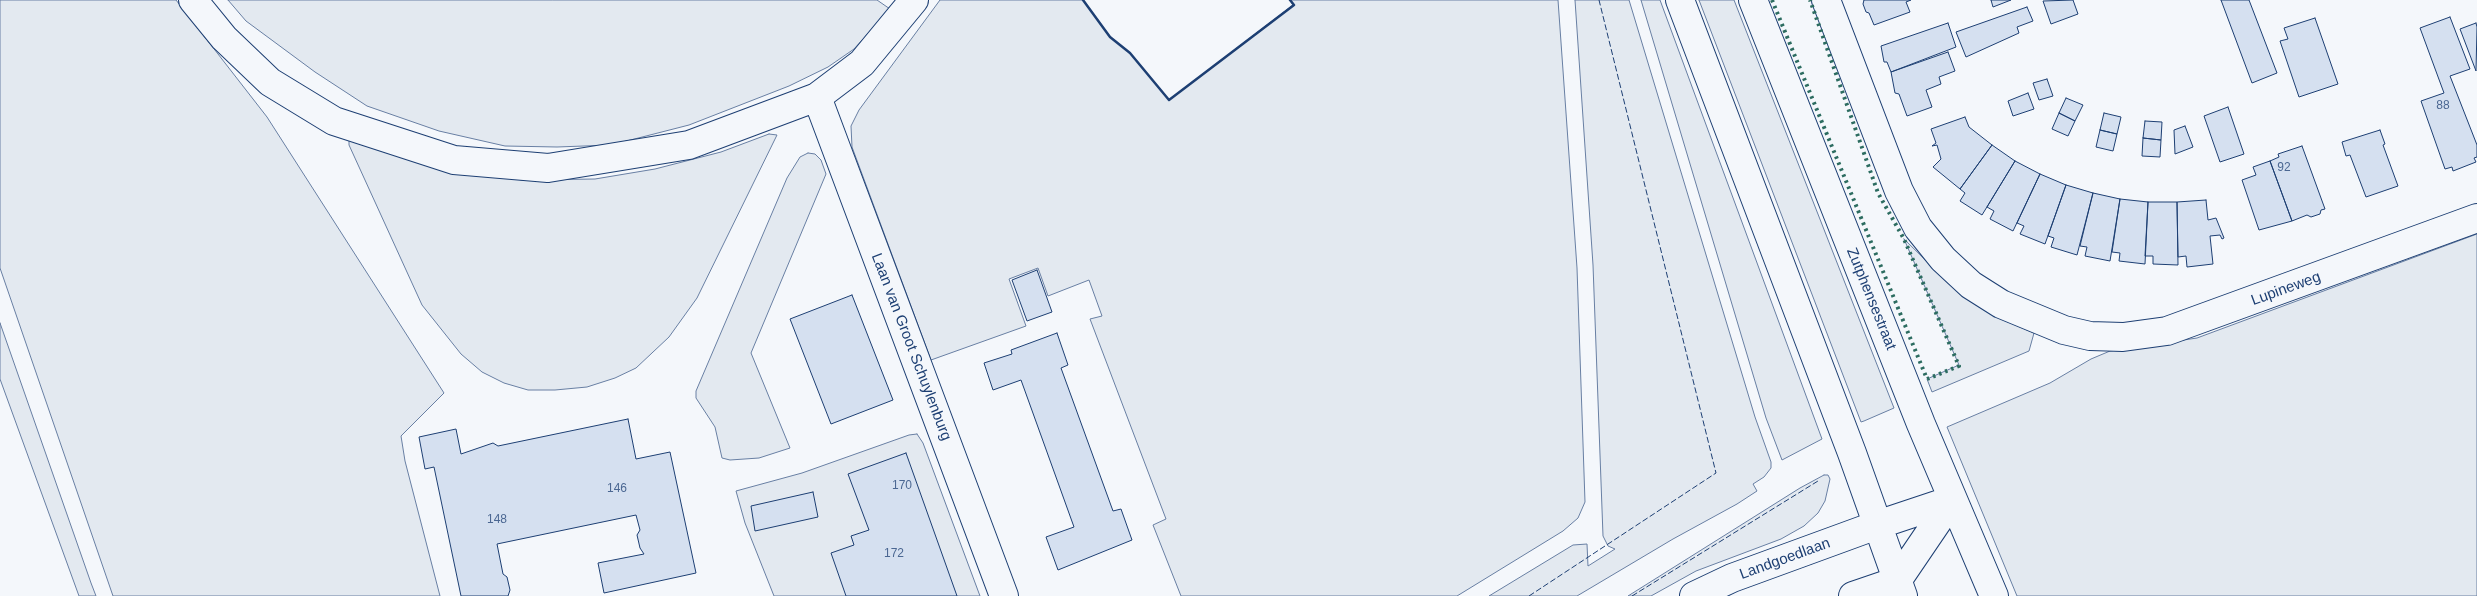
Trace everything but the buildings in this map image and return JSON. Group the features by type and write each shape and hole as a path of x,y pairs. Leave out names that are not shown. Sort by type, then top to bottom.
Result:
{"street":[{"path":"192,0 224,38 270,82 334,121 454,160 548,168 690,145 817,97 862,63 914,0"},
{"path":"1680,0 1900,588"},
{"name":"Zutphensestraat","path":"1753,0 1952,500 1994,596"},
{"name":"Lupineweg","path":"1826,0 1899,191 1918,228 1943,259 1971,285 2001,304 2050,326 2090,336 2123,337 2166,331 2477,218"},
{"name":"Laan van Groot Schuylenburg","path":"817,97 1004,596"},
{"path":"1853,596 1900,588 1952,500"},
{"name":"Landgoedlaan","path":"1694,596 1732,578 1952,500"}],"shaded area":[{"path":"0,0 176,0 267,117 444,393 401,436 405,461 440,596 113,596 0,268"},
{"path":"228,0 877,0 890,9 854,49 828,67 789,86 689,125 611,145 557,147 505,146 439,131 367,106 315,72 246,21"},
{"path":"940,0 1083,0 1110,37 1130,53 1169,100 1293,5 1290,0 1558,0 1577,268 1585,502 1578,518 1563,531 1457,596 1181,596 1153,525 1166,519 1090,319 1102,316 1089,280 1048,296 1038,268 1009,279 1026,326 931,360 852,147 851,126 859,110"},
{"path":"1575,0 1629,0 1755,417 1771,462 1771,468 1764,477 1753,484 1757,491 1577,596 1489,596 1573,545 1587,544 1588,566 1615,549 1608,546 1603,536 1593,265"},
{"path":"1641,0 1660,0 1822,439 1782,460 1766,418"},
{"path":"1699,0 1734,0 1894,408 1861,422"},
{"path":"769,134 777,135 697,298 669,337 636,368 615,378 587,387 555,390 528,390 504,383 482,372 461,354 422,305 349,145 349,136 460,169 522,180 595,179 655,169 721,152"},
{"path":"808,153 815,154 821,160 826,174 751,353 790,448 759,458 730,460 722,458 715,427 696,398 696,391 787,178 800,157"},
{"path":"2477,234 2477,596 2017,596 1947,427 2050,383 2091,359 2110,351 2197,338"},
{"path":"1904,239 1959,293 1997,317 2034,333 2029,351 1932,392 1927,379 1959,365"},
{"path":"0,323 96,596 79,596 0,379"},
{"path":"917,434 923,443 980,596 774,596 745,523 736,491 802,473 909,435"},
{"path":"1824,475 1828,475 1830,479 1825,501 1818,513 1804,526 1781,539 1696,571 1651,596 1628,596 1800,488"}],"hedge":[{"path":"1772,0 1927,379 1959,366 1904,239 1878,193 1810,0"}],"fence":[{"path":"1529,596 1716,473 1599,0"},
{"path":"1632,596 1818,481"}],"wall":[{"path":"1083,0 1110,37 1130,53 1169,100 1294,5 1290,0"}]}
